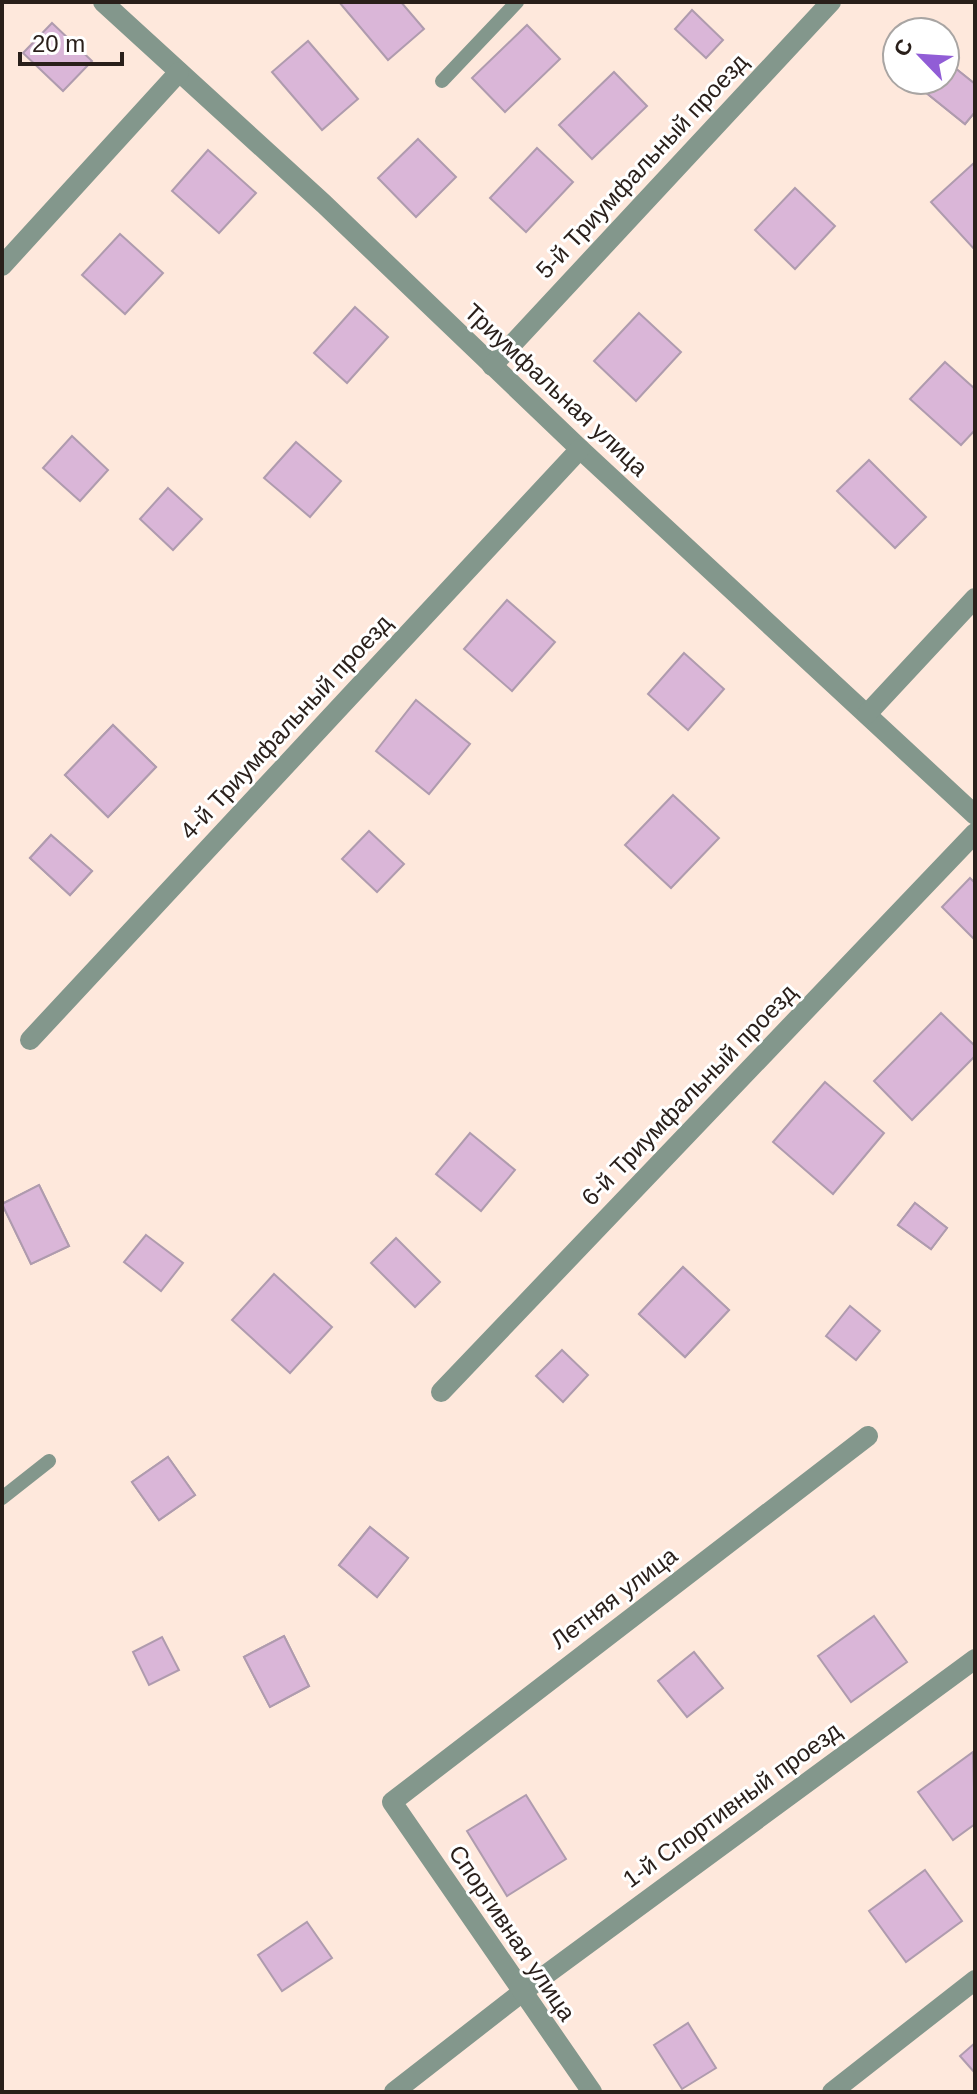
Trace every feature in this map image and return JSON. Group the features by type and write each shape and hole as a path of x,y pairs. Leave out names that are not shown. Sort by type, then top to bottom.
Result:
{"street":[{"name":"Триумфальная улица","path":"103,2 324,204 580,449 975,815"},
{"name":"5-й Триумфальный проезд","path":"492,366 831,2"},
{"path":"2,266 179,72"},
{"name":"4-й Триумфальный проезд","path":"30,1040 580,449"},
{"path":"867,714 975,598"},
{"name":"6-й Триумфальный проезд","path":"441,1392 975,833"},
{"name":"Летняя улица","path":"392,1802 868,1436"},
{"name":"1-й Спортивный проезд","path":"394,2092 521,1993 975,1659"},
{"name":"Спортивная улица","path":"392,1802 592,2092"},
{"path":"832,2092 975,1980"}],"lane":[{"path":"442,81 517,2"},
{"path":"2,1498 49,1461"}],"building":[{"path":"339,2 401,2 424,29 388,60"},
{"path":"692,10 723,40 706,58 675,29"},
{"path":"52,23 92,61 63,91 23,53"},
{"path":"527,25 560,59 505,112 472,78"},
{"path":"308,41 358,99 322,130 272,72"},
{"path":"614,72 647,106 592,159 559,125"},
{"path":"961,73 975,84 975,112 965,124 930,96 961,96"},
{"path":"961,73 975,84 975,112 965,124 930,96 961,96"},
{"path":"418,139 456,177 416,217 378,178"},
{"path":"537,148 573,182 526,232 490,198"},
{"path":"208,150 256,193 219,233 172,191"},
{"path":"975,162 975,250 931,202"},
{"path":"795,188 835,226 795,269 755,230"},
{"path":"120,234 163,273 125,314 82,275"},
{"path":"355,307 388,337 347,383 314,353"},
{"path":"639,313 681,352 636,401 594,361"},
{"path":"945,362 975,389 975,430 961,445 910,399"},
{"path":"72,436 108,470 80,501 43,468"},
{"path":"296,442 341,481 310,517 264,478"},
{"path":"869,460 926,517 895,548 837,491"},
{"path":"168,488 202,519 173,550 140,519"},
{"path":"507,600 555,642 512,691 464,649"},
{"path":"684,653 724,689 688,730 648,694"},
{"path":"416,700 470,744 429,794 376,751"},
{"path":"113,725 156,767 108,817 65,775"},
{"path":"113,725 156,767 108,817 65,775"},
{"path":"673,795 719,838 671,888 625,845"},
{"path":"369,831 404,864 377,892 342,859"},
{"path":"51,835 92,871 70,895 30,858"},
{"path":"51,835 92,871 70,895 30,858"},
{"path":"970,878 975,883 975,940 942,907"},
{"path":"941,1013 975,1046 975,1056 912,1120 874,1081"},
{"path":"825,1082 884,1133 833,1194 773,1142"},
{"path":"470,1133 515,1170 481,1211 436,1174"},
{"path":"39,1185 69,1246 31,1264 2,1204"},
{"path":"39,1185 69,1246 31,1264 2,1204"},
{"path":"915,1203 947,1228 931,1249 898,1225"},
{"path":"915,1203 947,1228 931,1249 898,1225"},
{"path":"146,1235 183,1263 161,1291 124,1262"},
{"path":"396,1238 440,1282 415,1307 371,1263"},
{"path":"683,1267 729,1310 685,1357 639,1314"},
{"path":"683,1267 729,1310 685,1357 639,1314"},
{"path":"274,1274 332,1327 290,1373 232,1320"},
{"path":"850,1306 880,1331 856,1360 826,1336"},
{"path":"562,1350 588,1375 563,1402 536,1376"},
{"path":"168,1457 195,1495 159,1520 132,1482"},
{"path":"168,1457 195,1495 159,1520 132,1482"},
{"path":"370,1527 408,1558 377,1597 339,1565"},
{"path":"370,1527 408,1558 377,1597 339,1565"},
{"path":"874,1616 907,1662 851,1702 818,1656"},
{"path":"284,1636 309,1686 270,1707 244,1657"},
{"path":"284,1636 309,1686 270,1707 244,1657"},
{"path":"162,1637 179,1670 149,1685 133,1652"},
{"path":"694,1652 723,1688 687,1717 658,1681"},
{"path":"973,1752 975,1824 953,1840 918,1792"},
{"path":"526,1795 566,1859 507,1896 467,1831"},
{"path":"925,1870 962,1921 906,1962 869,1911"},
{"path":"307,1922 332,1958 282,1991 258,1955"},
{"path":"688,2023 716,2068 682,2089 654,2045"},
{"path":"975,2043 975,2073 960,2056"}]}
